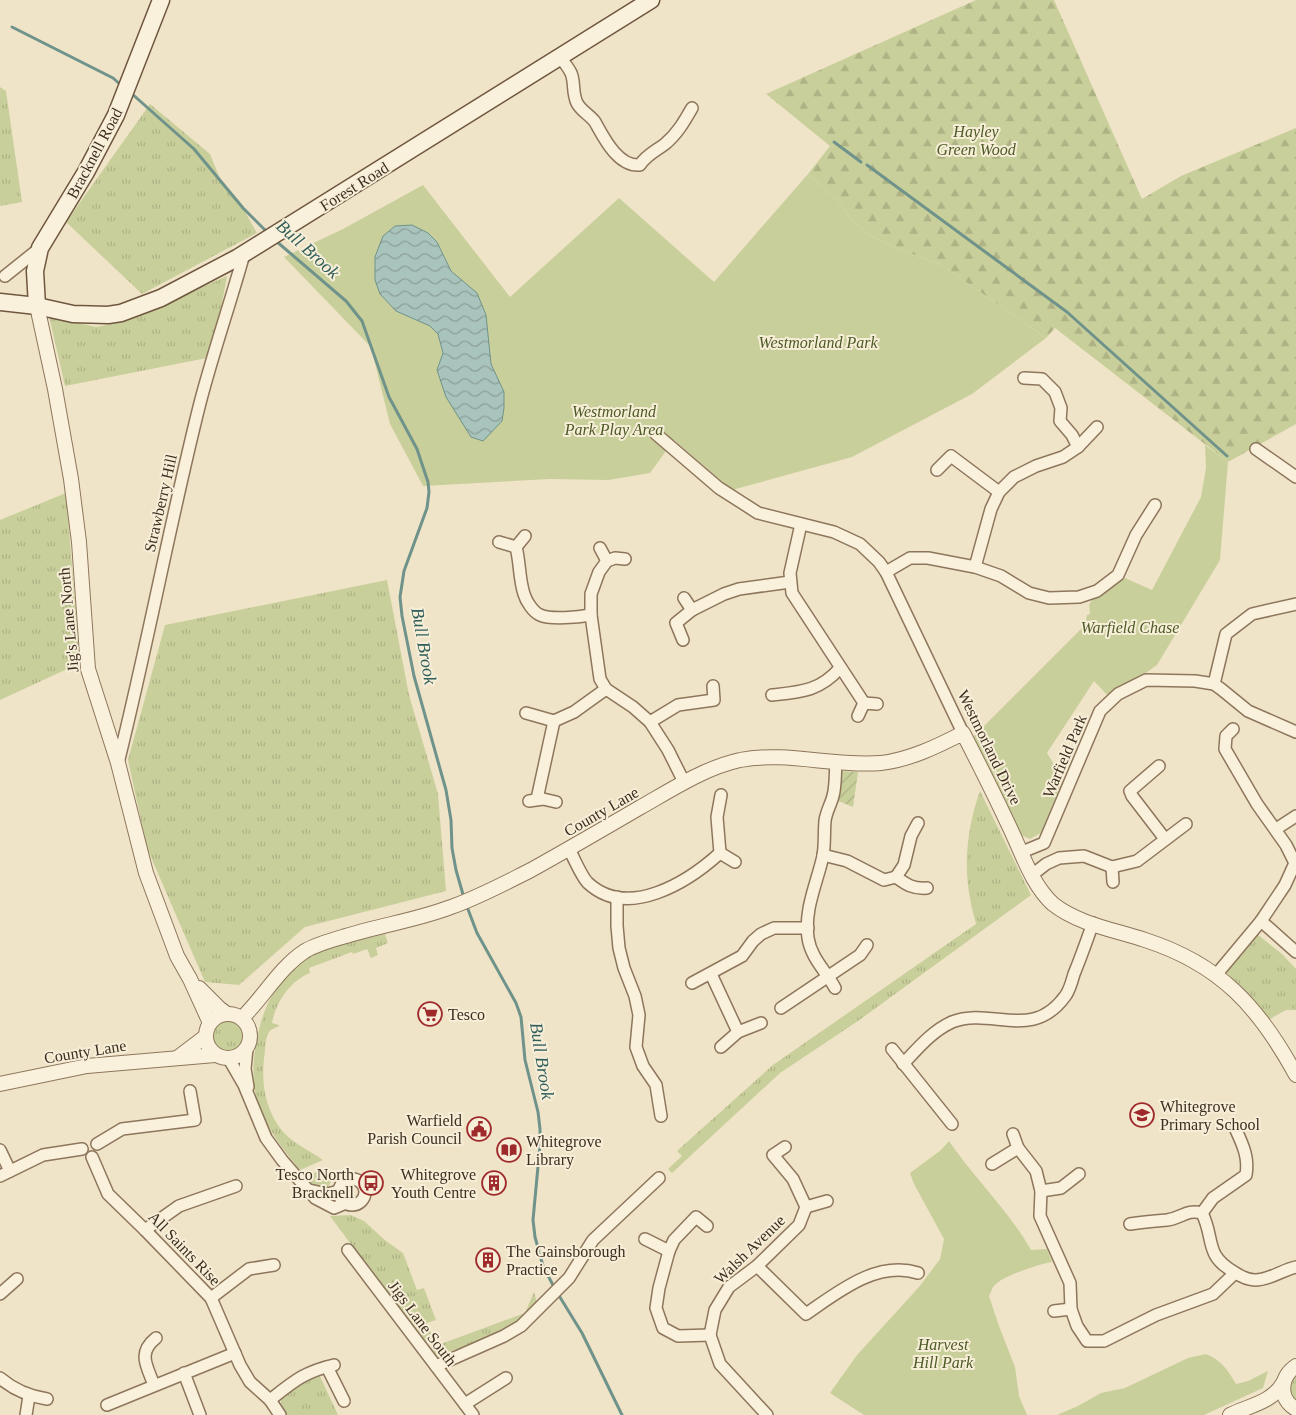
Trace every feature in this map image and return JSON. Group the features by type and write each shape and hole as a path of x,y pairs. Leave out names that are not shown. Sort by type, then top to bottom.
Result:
{"main road":[{"name":"Bracknell Road","path":"37,306 34,271 40,248 86,172 116,115 161,0"},
{"name":"Forest Road","path":"0,302 37,306 73,314 108,315 121,313 161,298 272,237 650,0"}],"street":[{"path":"560,57 572,74 574,96 578,105 594,121 607,144 621,158 634,166 640,165 649,155 674,136 692,108"},
{"path":"2,278 40,248"},
{"name":"Strawberry Hill","path":"118,762 198,410 244,254"},
{"path":"2,278 23,270 34,271"},
{"name":"Jig's Lane North","path":"37,306 55,389 71,479 79,542 88,669 118,762 146,874 177,956 190,978 207,997 227,1014"},
{"path":"1024,378 1042,380 1055,392 1061,408 1060,421 1072,435 1078,447"},
{"path":"975,566 991,508 999,492 1014,477 1036,466 1063,457 1078,447 1097,427"},
{"name":"Westmorland Drive","path":"656,434 727,494 758,513 834,532 860,544 879,562 886,572 1032,875 1051,902 1071,916 1176,951 1216,975 1248,1004 1262,1020 1274,1036 1296,1075"},
{"path":"1256,449 1296,477"},
{"path":"937,470 949,452 999,492"},
{"path":"886,572 910,558 928,558 975,566 1001,576 1029,593 1049,598 1079,598 1097,591 1118,574 1136,535 1155,505"},
{"path":"801,524 790,572 792,593 864,703"},
{"path":"516,547 525,536"},
{"path":"499,542 516,547"},
{"path":"516,547 524,594 531,607 540,615 575,617 591,615"},
{"path":"600,548 607,561"},
{"path":"625,559 615,558 607,561 599,572 591,594 591,615 600,679 606,689 634,707 650,722 668,750 684,782"},
{"path":"683,640 676,623 692,610 724,594 739,589 790,582"},
{"path":"684,598 692,610"},
{"path":"1296,604 1252,614 1226,634 1214,684 1248,711 1296,732"},
{"path":"772,695 803,691 819,686 830,679 840,668"},
{"name":"Warfield Park","path":"1022,852 1044,843 1100,711 1118,694 1146,680 1214,684"},
{"path":"650,722 678,705 720,700 713,686"},
{"path":"526,713 554,721 574,712 606,689"},
{"path":"864,703 877,704"},
{"path":"858,716 864,703"},
{"path":"554,721 546,760 533,800 556,802"},
{"path":"1216,975 1261,921 1285,885 1295,863 1293,856 1257,804 1225,749 1226,736 1233,729"},
{"name":"County Lane","path":"242,1018 290,962 306,951 324,943 452,907 498,887 569,849 684,782 719,766 740,760 763,757 883,763 918,754 963,733"},
{"path":"835,988 829,976 819,965 811,948 808,939 808,928 811,898 823,855 825,820 833,796 836,762"},
{"path":"1159,766 1130,791 1165,839"},
{"path":"569,849 587,882 603,893 631,898 653,894 681,882 704,868 720,852 717,817 721,795"},
{"path":"1276,830 1296,816"},
{"path":"823,855 847,861 884,880 896,877 904,865 911,836 918,823"},
{"path":"1032,875 1059,858 1084,856 1112,867 1137,861 1186,824"},
{"path":"720,852 735,862"},
{"path":"1112,867 1113,882"},
{"path":"896,877 906,885 915,888 927,888"},
{"path":"617,897 616,926 618,948 635,996 639,1015 636,1047 643,1066 656,1085 661,1116"},
{"path":"1261,921 1296,952"},
{"path":"903,1064 935,1031 954,1021 974,1018 1021,1022 1043,1016 1067,994 1093,923"},
{"path":"692,983 742,956 761,934 774,928 808,928"},
{"path":"781,1008 860,955 867,945"},
{"path":"711,974 738,1032"},
{"name":"Jig's Lane North","path":"190,978 208,1030"},
{"name":"County Lane","path":"250,1031 273,983"},
{"path":"177,1058 208,1030 218,1016 234,1014 242,1018 247,1024 251,1038 247,1048 245,1069 249,1098"},
{"path":"721,1047 738,1032 760,1023"},
{"path":"208,1030 209,1048 222,1057 244,1085 266,1138 307,1190 315,1198 334,1208 346,1204 353,1205 362,1200 363,1186 358,1181 348,1180 342,1184 339,1191 340,1197 346,1204"},
{"path":"222,1057 242,1054 247,1048"},
{"path":"892,1049 952,1124"},
{"name":"County Lane","path":"0,1084 87,1066 177,1058 222,1057"},
{"path":"97,1144 122,1129 195,1120 190,1091"},
{"path":"1202,1213 1213,1198 1246,1175 1248,1165 1245,1148 1236,1130"},
{"path":"1013,1134 1018,1148 1036,1171 1041,1191 1040,1216 1070,1283 1072,1308 1077,1326 1087,1340 1104,1341 1156,1315 1213,1294 1235,1273"},
{"path":"0,1150 5,1173 43,1155 82,1149 87,1142 92,1141 97,1144"},
{"path":"92,1157 98,1152 97,1144"},
{"name":"Walsh Avenue","path":"710,1335 715,1310 729,1287 757,1266 799,1225 806,1207 793,1179 773,1155 785,1147"},
{"path":"992,1164 1018,1148"},
{"name":"All Saints Rise","path":"82,1149 84,1154 92,1157 108,1194 211,1298 222,1318 235,1353 250,1382 270,1400 280,1415"},
{"path":"1041,1191 1061,1188 1079,1174"},
{"path":"436,1366 504,1336 521,1326 569,1278 593,1240 659,1178"},
{"path":"145,1230 180,1206 236,1186"},
{"path":"307,1190 327,1194 339,1191"},
{"path":"806,1207 827,1201"},
{"path":"1130,1224 1151,1220 1169,1220 1192,1211 1202,1213"},
{"path":"1202,1213 1208,1225 1208,1236 1216,1258 1223,1266 1243,1278 1255,1280 1270,1277 1296,1267"},
{"path":"708,1226 696,1217 674,1240 659,1288 656,1308 663,1328 678,1336 710,1335 720,1364 767,1415"},
{"path":"645,1239 669,1251"},
{"name":"Jigs Lane South","path":"348,1250 473,1415"},
{"path":"211,1298 249,1269 274,1266"},
{"path":"757,1266 806,1314 847,1285 874,1274 906,1269 918,1272"},
{"path":"0,1294 17,1279"},
{"path":"1054,1311 1072,1308"},
{"path":"154,1385 144,1357 147,1345 156,1338"},
{"path":"107,1405 235,1353"},
{"path":"270,1400 296,1378 331,1366 344,1401"},
{"path":"1230,1415 1265,1400 1280,1389 1289,1371 1296,1366"},
{"path":"184,1373 200,1415"},
{"path":"0,1378 10,1387 29,1396 47,1399"},
{"path":"465,1404 506,1378"},
{"path":"1283,1383 1285,1397 1293,1408"},
{"path":"26,1415 29,1396"},
{"path":"1254,1405 1293,1408"}],"green space":[{"name":"Hayley Green Wood","path":"976,0 1054,0 1142,199 1181,176 1296,128 1296,424 1228,462 1055,328 1046,338 940,264 906,252 871,236 855,223 835,198 808,174 830,146 766,94"},
{"path":"0,87 6,91 22,202 0,206"},
{"path":"150,104 210,154 223,186 243,208 257,233 142,294 66,222"},
{"name":"Westmorland Park","path":"808,174 835,198 855,223 871,236 906,252 940,264 1046,338 972,394 852,457 732,490 674,440 650,473 609,480 550,479 423,486 390,424 371,347 284,257 343,229 423,185 510,297 619,198 714,282"},
{"path":"227,276 212,357 65,386 49,316 96,327 122,322"},
{"name":"Warfield Chase","path":"1205,445 1228,462 1220,560 1157,665 1110,698 1094,681 1047,753 1063,779 1041,833 1030,839 1021,835 972,738 1085,625 1087,615 1090,614 1089,605 1092,600 1125,578 1152,590 1201,497 1206,468"},
{"path":"66,493 80,663 0,700 0,520"},
{"path":"387,580 409,695 438,794 446,891 305,927 239,985 205,982 147,848 128,760 165,625"},
{"path":"841,771 858,772 853,807 836,800"},
{"path":"980,791 1031,895 858,1021 780,1073 672,1173 668,1169 682,1156 677,1151 773,1065 976,924 968,884 967,857 972,817"},
{"path":"385,934 388,943 376,948 378,955 371,958 367,949 353,954 352,952 309,968 310,973 296,981 285,993 274,1015 272,1023 279,1026 270,1031 267,1036 263,1071 265,1091 270,1110 284,1133 294,1142 323,1160 300,1170 272,1132 255,1094 255,1050 266,1007 275,990 286,977 311,956 331,947"},
{"path":"1257,934 1282,954 1296,969 1296,1010 1286,1010 1268,1020 1226,972"},
{"path":"226,1019 233,1020 239,1024 243,1030 243,1044 239,1050 233,1054 226,1055 219,1054 213,1050 209,1044 208,1037 209,1030 213,1024 219,1020"},
{"name":"Harvest Hill Park","path":"949,1141 1013,1222 1031,1250 1047,1249 1052,1262 1005,1278 994,1286 989,1296 1015,1367 1019,1396 1027,1415 864,1415 830,1393 857,1355 919,1287 940,1259 944,1239 910,1173 941,1150"},
{"path":"325,1169 327,1173 333,1172 328,1187 313,1187 303,1177"},
{"path":"351,1215 364,1221 386,1241 403,1253 417,1290 424,1288 436,1320 427,1323 433,1339 424,1343 330,1216"},
{"path":"534,1292 537,1303 520,1325 485,1340 436,1356 427,1349 525,1313"},
{"path":"1206,1354 1224,1366 1236,1384 1248,1381 1268,1371 1263,1388 1204,1415 1057,1415 1101,1393 1125,1388 1188,1358"},
{"path":"319,1374 338,1415 287,1415 281,1406 281,1397 299,1381"},
{"path":"1296,1375 1296,1401 1290,1388"}],"water":[{"path":"412,225 428,233 437,242 451,271 477,293 486,315 491,364 504,392 504,408 502,421 483,441 471,437 446,397 437,370 443,353 438,334 430,326 396,311 380,294 375,280 375,257 383,236 395,226"}],"waterway":[{"name":"Bull Brook","path":"12,27 113,78 122,86"},
{"name":"Bull Brook","path":"131,93 194,149 243,208 268,233"},
{"path":"834,142 861,162"},
{"path":"867,165 1067,312 1227,456"},
{"name":"Bull Brook","path":"276,241 346,301 362,321 389,397 417,449 428,482 427,508 404,571 400,597 414,676 446,790 451,820 452,848 464,898"},
{"name":"Bull Brook","path":"466,904 477,933 516,1003 521,1017 525,1060 538,1112 540,1129 533,1220 535,1237 543,1266 555,1289"},
{"name":"Bull Brook","path":"558,1294 582,1333 622,1415"}],"place":[{"name":"Tesco","path":"430,1014"},
{"name":"Whitegrove Primary School","path":"1142,1115"},
{"name":"Warfield Parish Council","path":"479,1129"},
{"name":"Whitegrove Library","path":"509,1150"},
{"name":"Tesco North Bracknell","path":"371,1183"},
{"name":"Whitegrove Youth Centre","path":"494,1183"},
{"name":"The Gainsborough Practice","path":"488,1260"}],"park label":[{"name":"Westmorland Park Play Area","path":"614,420"}]}
